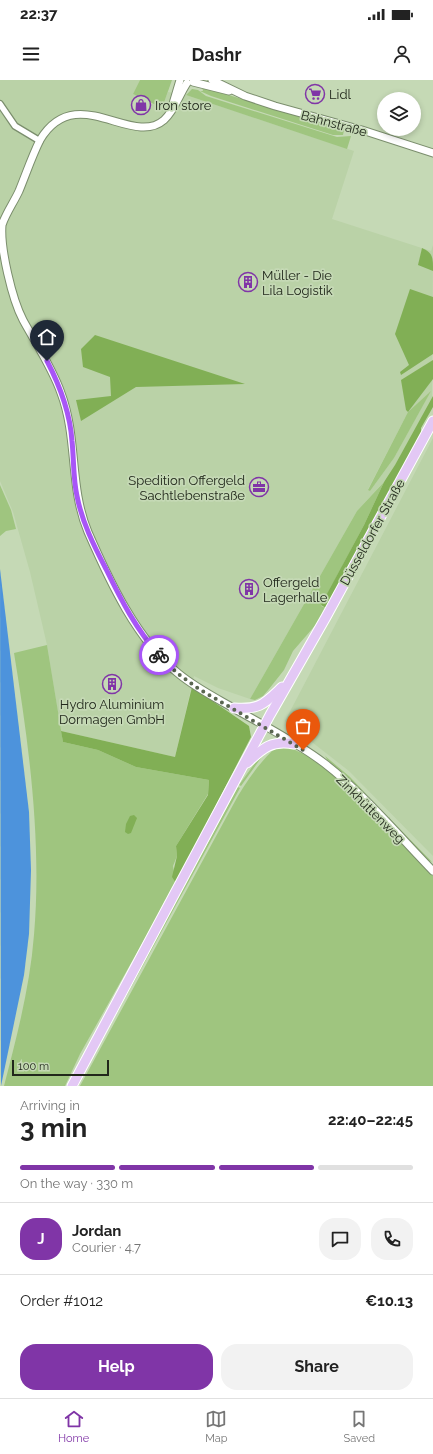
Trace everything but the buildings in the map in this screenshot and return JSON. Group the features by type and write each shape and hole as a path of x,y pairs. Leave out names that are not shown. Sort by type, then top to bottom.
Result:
{"main road":[{"name":"Düsseldorfer Straße","path":"72,1086 241,768 433,421"},
{"path":"234,708 250,709 261,706 290,679"},
{"path":"241,768 270,744 278,742 294,744"}],"street":[{"name":"Bahnstraße","path":"212,80 235,91 307,116 362,130 433,153"},
{"name":"Bahnstraße","path":"187,81 218,89 235,91"},
{"name":"Zinkhüttenweg","path":"187,81 163,121 148,127 135,126 100,115 74,114 55,123 47,130 40,141 13,205 2,224 0,246 9,287 15,304 56,379 67,409 72,442 75,483 82,516 94,545 124,604 144,637 160,657 179,675 199,689 234,708 320,760 339,775 433,871"},
{"path":"0,104 15,126 40,141"}],"shaded area":[{"path":"0,80 140,80 133,94 161,108 168,92 186,95 354,151 332,219 431,251 433,245 432,399 389,476 357,511 250,699 218,688 194,676 175,757 61,731 47,645 30,572 13,512 0,481","holes":["430,392 394,458 370,491 368,489 408,412"]},
{"path":"140,80 172,80 162,108 133,94"},
{"path":"202,87 344,130 343,135 333,135 211,96 200,91 203,91"},
{"path":"192,89 198,90 206,96 337,137 351,136 347,149 186,95"},
{"path":"431,391 394,458 370,491 368,490 408,412"},
{"path":"433,438 433,856 349,771 285,721"},
{"path":"384,482 364,525 321,606 326,608 319,621 293,651 284,670 263,696 255,700 250,699 357,511"},
{"path":"0,485 11,510 16,529 6,531 0,536"},
{"path":"47,645 63,742 98,750 136,767 209,780 208,794 176,846 177,856 173,866 176,883 80,1054 65,1086 4,1086 26,992 32,954 36,900 33,794 25,723 14,653"},
{"path":"273,747 288,747 295,750 312,758 336,776 351,794 365,805 433,876 433,1086 80,1086 237,797 256,769 273,750"},
{"path":"269,751 261,758 241,786 239,785 260,756"},
{"path":"325,756 350,777 368,796 328,761"},
{"path":"238,787 240,788 100,1044 99,1043"},
{"path":"389,817 432,862 427,860 389,820"}],"green space":[{"path":"422,248 432,256 433,271 418,265"},
{"path":"410,289 433,297 433,354 401,375 400,372 409,365 395,334"},
{"path":"95,335 245,384 136,387 81,421 76,400 111,396 110,377 83,367 81,349"},
{"path":"433,360 433,379 408,412 406,410 401,380"},
{"path":"433,396 433,407 421,428 421,434 326,608 321,605 364,525 384,482"},
{"path":"192,687 249,726 251,737 176,883 172,877 177,856 176,846 208,795 209,780 136,767 98,750 63,742 61,731 175,757"},
{"path":"134,815 137,818 131,833 128,834 125,832 126,824 130,816"}],"water":[{"path":"0,569 29,812 31,870 29,934 24,975 1,1086"}],"way so far":[{"path":"159,655 177,673 199,689 234,708 303,750"}],"place":[{"name":"Lidl","path":"315,94"},
{"name":"Iron store","path":"141,105"},
{"name":"Müller - Die Lila Logistik","path":"248,282"},
{"name":"Spedition Offergeld Sachtlebenstraße","path":"259,487"},
{"name":"Offergeld Lagerhalle","path":"249,589"},
{"name":"Hydro Aluminium Dormagen GmbH","path":"112,684"}],"route":[{"path":"47,361 56,379 67,409 72,442 77,498 82,516 94,545 130,617 140,633 159,655"}]}
